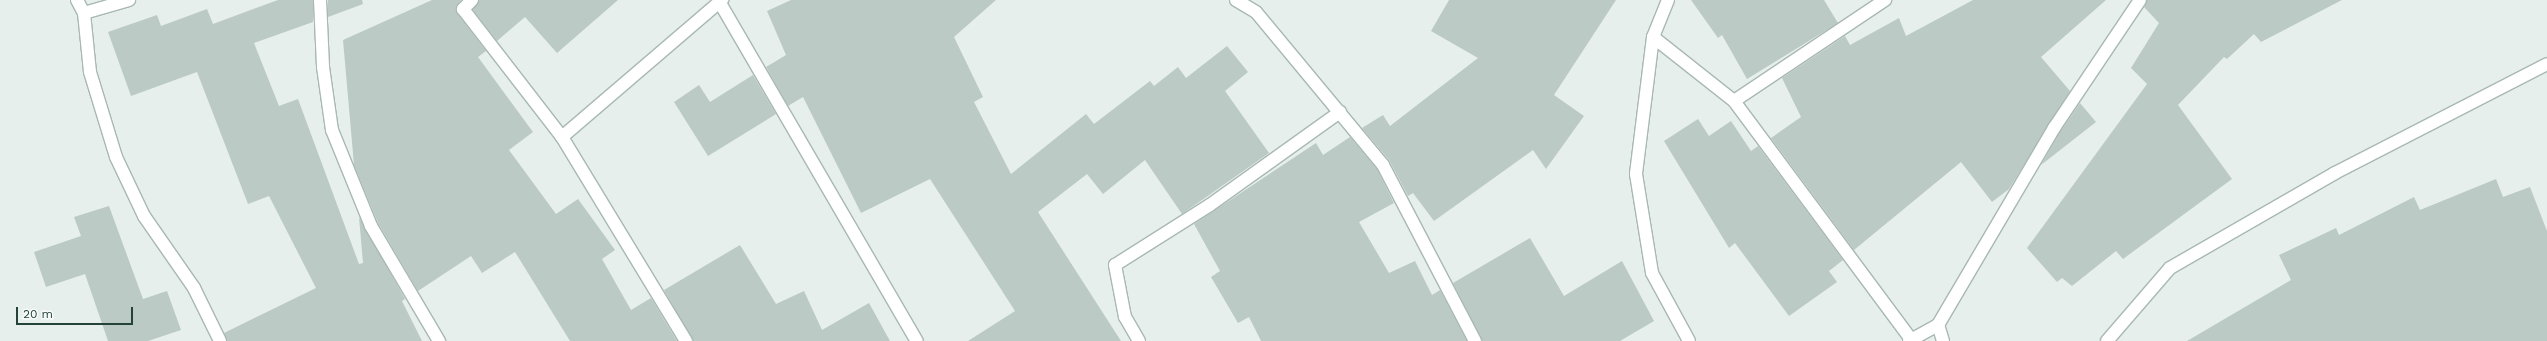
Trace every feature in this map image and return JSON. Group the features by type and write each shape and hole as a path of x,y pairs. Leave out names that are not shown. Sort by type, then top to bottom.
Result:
{"street":[{"path":"77,0 84,13 90,72 116,158 144,216 194,288 220,341"},
{"path":"84,13 129,0"},
{"path":"320,0 323,67 332,130 371,226 439,341"},
{"path":"472,0 463,10 562,137 686,341"},
{"path":"1236,0 1256,12 1383,165 1475,341"},
{"path":"1668,0 1653,37 1636,174 1652,273 1689,341"},
{"path":"1734,101 1884,0"},
{"path":"1653,37 1734,101 1910,340 1938,325 2054,128 2140,0"},
{"path":"562,137 721,1 917,341"},
{"path":"2107,341 2170,268 2335,173 2547,64"},
{"path":"1139,341 1126,317 1115,265 1210,205 1340,112"},
{"path":"1938,325 1943,341"}],"building":[{"path":"278,0 313,0 313,22 254,43 279,106 298,99 359,264 363,263 359,217 405,299 402,301 422,341 227,341 224,333 316,288 269,196 248,204 197,72 131,96 108,32 157,15 161,26 207,9 213,24"},
{"path":"328,0 362,0 363,4 328,17"},
{"path":"432,0 461,0 456,6 457,13 486,51 478,57 533,132 509,150 556,214 578,199 615,250 602,259 631,310 651,298 677,341 570,341 515,252 482,273 471,256 418,291 378,223 354,165 343,40"},
{"path":"479,0 618,0 557,53 525,17 497,41 473,10"},
{"path":"791,0 996,0 954,37 983,97 974,102 1011,174 1086,114 1094,124 1150,81 1154,86 1178,67 1186,78 1227,46 1248,72 1225,91 1269,153 1182,214 1145,160 1103,194 1087,174 1038,212 1121,341 968,341 1015,311 930,179 861,213 803,97 788,106 766,67 786,55 767,11"},
{"path":"1449,0 1616,0 1554,95 1584,116 1546,169 1533,150 1434,221 1413,193 1408,196 1389,160 1362,128 1383,115 1390,126 1478,58 1431,31"},
{"path":"1691,0 1824,0 1838,23 1747,79 1722,35 1718,38"},
{"path":"1973,0 2106,0 2041,57 2070,91 2009,189 1992,202 1961,162 1854,250 1771,138 1801,117 1782,78 1845,36 1850,45 1899,18 1906,36"},
{"path":"2147,0 2342,0 2261,42 2254,34 2227,59 2224,57 2178,105 2232,179 2123,259 2116,251 2072,286 2062,278 2057,282 2027,248 2147,84 2131,68 2159,23 2144,7"},
{"path":"753,75 776,114 708,156 674,102 699,85 710,102"},
{"path":"2080,103 2096,122 2041,165 2060,132"},
{"path":"1698,119 1709,136 1731,121 1751,151 1758,146 1843,260 1829,271 1837,282 1789,316 1735,243 1729,248 1664,141"},
{"path":"1350,137 1377,169 1394,203 1359,222 1389,273 1415,261 1432,295 1440,290 1467,341 1261,341 1249,317 1238,323 1211,277 1220,271 1194,224 1316,143 1323,155"},
{"path":"2496,179 2503,197 2530,187 2547,231 2547,341 2187,341 2291,280 2279,255 2336,228 2339,235 2414,197 2420,210"},
{"path":"109,206 143,299 167,291 181,330 148,341 108,341 85,274 46,287 34,252 81,236 74,217"},
{"path":"1530,238 1564,296 1622,261 1654,321 1620,341 1482,341 1453,283"},
{"path":"740,245 776,304 804,291 822,330 869,303 890,341 693,341 664,290"}]}
